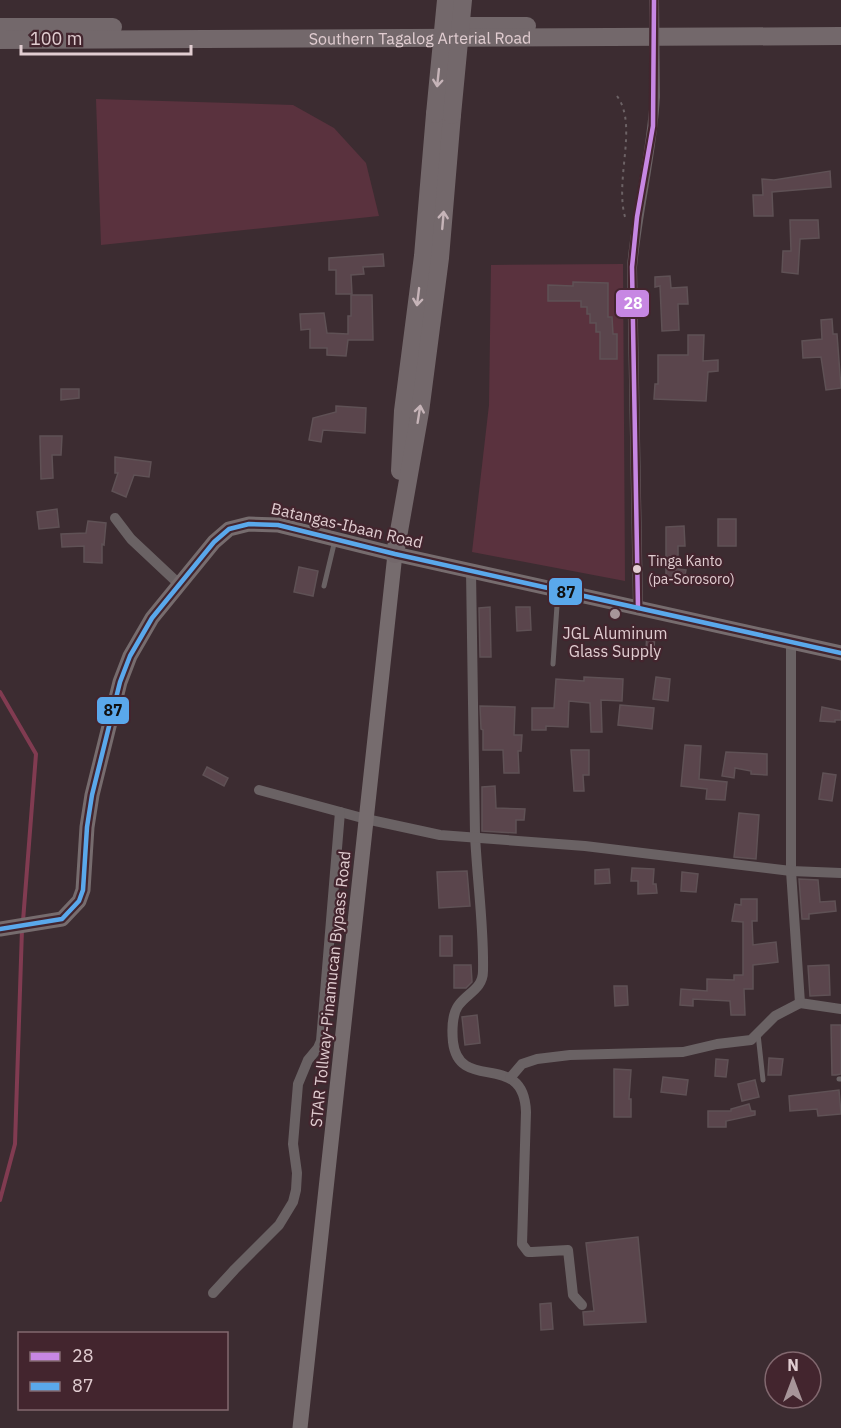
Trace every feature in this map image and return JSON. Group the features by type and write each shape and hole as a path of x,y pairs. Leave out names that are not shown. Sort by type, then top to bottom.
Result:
{"highway":[{"path":"395,554 420,412 437,282 446,0"},
{"path":"443,115 463,0"},
{"name":"Southern Tagalog Arterial Road","path":"0,27 841,25"},
{"name":"Southern Tagalog Arterial Road","path":"0,40 841,36"}],"main road":[{"name":"Batangas-Ibaan Road","path":"0,929 62,919 80,901 92,795 120,682 130,656 152,618 221,535 238,526 278,525 395,554 841,653"},
{"name":"STAR Tollway-Pinamucan Bypass Road","path":"300,1428 395,554"}],"street":[{"path":"638,608 632,267 653,126 654,0"},
{"path":"115,518 131,539 180,585"},
{"path":"471,570 475,837 482,915 483,974 481,983 458,1006 454,1016 453,1046 454,1052 461,1061 472,1069 510,1078 524,1093 522,1244 528,1252 568,1250 573,1295 582,1305"},
{"path":"791,642 791,871 800,1003"},
{"path":"259,790 366,819 440,835 585,846 791,871 841,873"},
{"path":"213,1293 279,1225 293,1202 297,1173 293,1144 296,1101 302,1070 321,1041 340,812"},
{"path":"510,1078 522,1064 537,1059 570,1055 692,1051 717,1044 751,1040 775,1016 800,1003 841,1009"}],"lane":[{"path":"324,586 335,539"},
{"path":"553,663 558,589"},
{"path":"758,1034 763,1080"}],"path":[{"path":"616,96 627,120 622,174 622,208 634,242"}],"shaded area":[{"path":"96,99 293,105 334,128 366,163 379,216 101,245"},
{"path":"623,264 625,581 472,552 489,405 491,265"}],"building":[{"path":"830,171 831,187 772,192 773,216 754,216 753,195 763,195 762,179 774,180"},
{"path":"790,220 818,220 819,238 800,239 798,274 782,272 783,251 791,251"},
{"path":"383,254 384,266 363,267 364,274 351,275 352,294 336,294 336,270 329,270 329,258"},
{"path":"670,276 671,288 687,287 688,304 678,304 679,330 662,331 660,286 655,287 655,277"},
{"path":"573,282 608,283 608,317 612,317 613,334 617,334 617,359 600,359 600,332 596,332 596,323 590,323 590,314 587,314 587,307 581,307 581,301 548,301 548,285 573,286"},
{"path":"351,295 372,295 373,340 348,340 346,356 327,355 327,348 310,348 310,329 301,330 300,314 324,313 327,333 348,334"},
{"path":"832,319 833,334 837,334 841,388 826,390 821,357 803,358 802,341 822,339 821,320"},
{"path":"688,335 704,335 703,361 718,360 718,371 708,372 706,401 654,399 655,384 658,384 658,355 688,355"},
{"path":"61,389 79,389 79,398 61,400"},
{"path":"336,406 366,408 365,433 323,430 321,442 309,440 313,418 336,412"},
{"path":"40,436 62,436 61,455 52,455 53,478 41,479"},
{"path":"115,457 151,462 149,477 134,475 126,497 112,491 118,473 115,473"},
{"path":"57,509 59,527 39,529 37,512"},
{"path":"718,519 736,519 736,546 718,546"},
{"path":"88,521 106,523 104,545 102,544 102,563 84,562 84,546 62,547 61,534 86,533"},
{"path":"684,526 685,546 678,546 678,569 686,570 684,581 666,578 666,527"},
{"path":"299,567 318,571 313,596 294,592"},
{"path":"490,607 491,657 480,657 479,608"},
{"path":"516,607 530,607 531,630 517,631"},
{"path":"647,630 655,630 654,651 646,651"},
{"path":"584,677 623,679 622,701 601,700 602,732 591,732 590,703 569,701 568,727 546,726 546,730 532,730 532,708 554,708 556,679 584,681"},
{"path":"656,677 670,679 668,701 653,699"},
{"path":"620,705 654,708 652,729 618,725"},
{"path":"480,706 515,707 514,735 522,735 521,751 518,751 519,773 504,773 503,750 483,750"},
{"path":"822,707 841,711 841,720 820,721"},
{"path":"685,745 701,746 699,779 727,782 725,800 706,799 707,789 681,786"},
{"path":"571,750 589,750 589,775 583,775 584,791 574,791"},
{"path":"726,752 767,754 767,775 751,774 751,771 735,768 734,778 722,776"},
{"path":"207,767 228,778 224,786 203,775"},
{"path":"823,773 836,775 832,801 819,799"},
{"path":"495,786 496,808 525,809 524,820 516,820 516,833 482,831 482,787"},
{"path":"739,813 759,815 756,859 734,857"},
{"path":"632,868 654,869 653,884 656,884 657,893 638,894 638,881 631,881"},
{"path":"609,869 610,883 595,884 595,870"},
{"path":"467,871 470,906 439,908 437,872"},
{"path":"682,872 698,874 696,892 681,891"},
{"path":"799,879 818,880 820,902 835,901 836,911 809,914 809,919 802,919"},
{"path":"741,899 757,899 757,921 752,921 753,945 776,942 778,962 753,965 753,989 744,989 745,1015 731,1015 730,1001 693,999 693,1006 680,1005 681,989 707,991 707,979 734,980 734,975 743,975 743,922 732,921 735,904 741,905"},
{"path":"440,936 452,936 452,956 440,956"},
{"path":"454,965 471,965 472,982 466,988 454,988"},
{"path":"829,965 830,995 810,996 808,966"},
{"path":"614,986 627,986 628,1005 615,1006"},
{"path":"477,1015 480,1043 465,1045 462,1017"},
{"path":"831,1025 841,1025 841,1074 836,1075 832,1075"},
{"path":"769,1058 783,1059 781,1075 768,1075"},
{"path":"716,1059 728,1060 726,1077 715,1076"},
{"path":"614,1069 631,1070 629,1099 631,1099 631,1117 614,1117"},
{"path":"663,1077 688,1080 686,1095 661,1092"},
{"path":"755,1080 759,1097 742,1101 738,1084"},
{"path":"839,1090 841,1114 818,1116 817,1109 790,1111 789,1096"},
{"path":"749,1104 751,1111 755,1111 755,1115 726,1121 726,1127 708,1127 708,1111 731,1111 731,1109"},
{"path":"638,1237 646,1322 584,1325 583,1312 594,1311 586,1243"},
{"path":"551,1303 553,1329 541,1330 540,1304"}],"waterway":[{"path":"0,692 36,754 23,921"},
{"path":"0,1200 15,1144 22,929"}],"transit line":[{"name":"28","path":"638,608 632,267 637,217 653,126 654,0"},
{"name":"87","path":"0,929 62,919 79,901 83,890 87,827 92,795 120,682 130,656 152,618 214,542 229,529 249,524 278,525 395,554 841,653"}],"place":[{"name":"Tinga Kanto (pa-Sorosoro)","path":"637,569"},
{"name":"JGL Aluminum Glass Supply","path":"615,614"}]}
